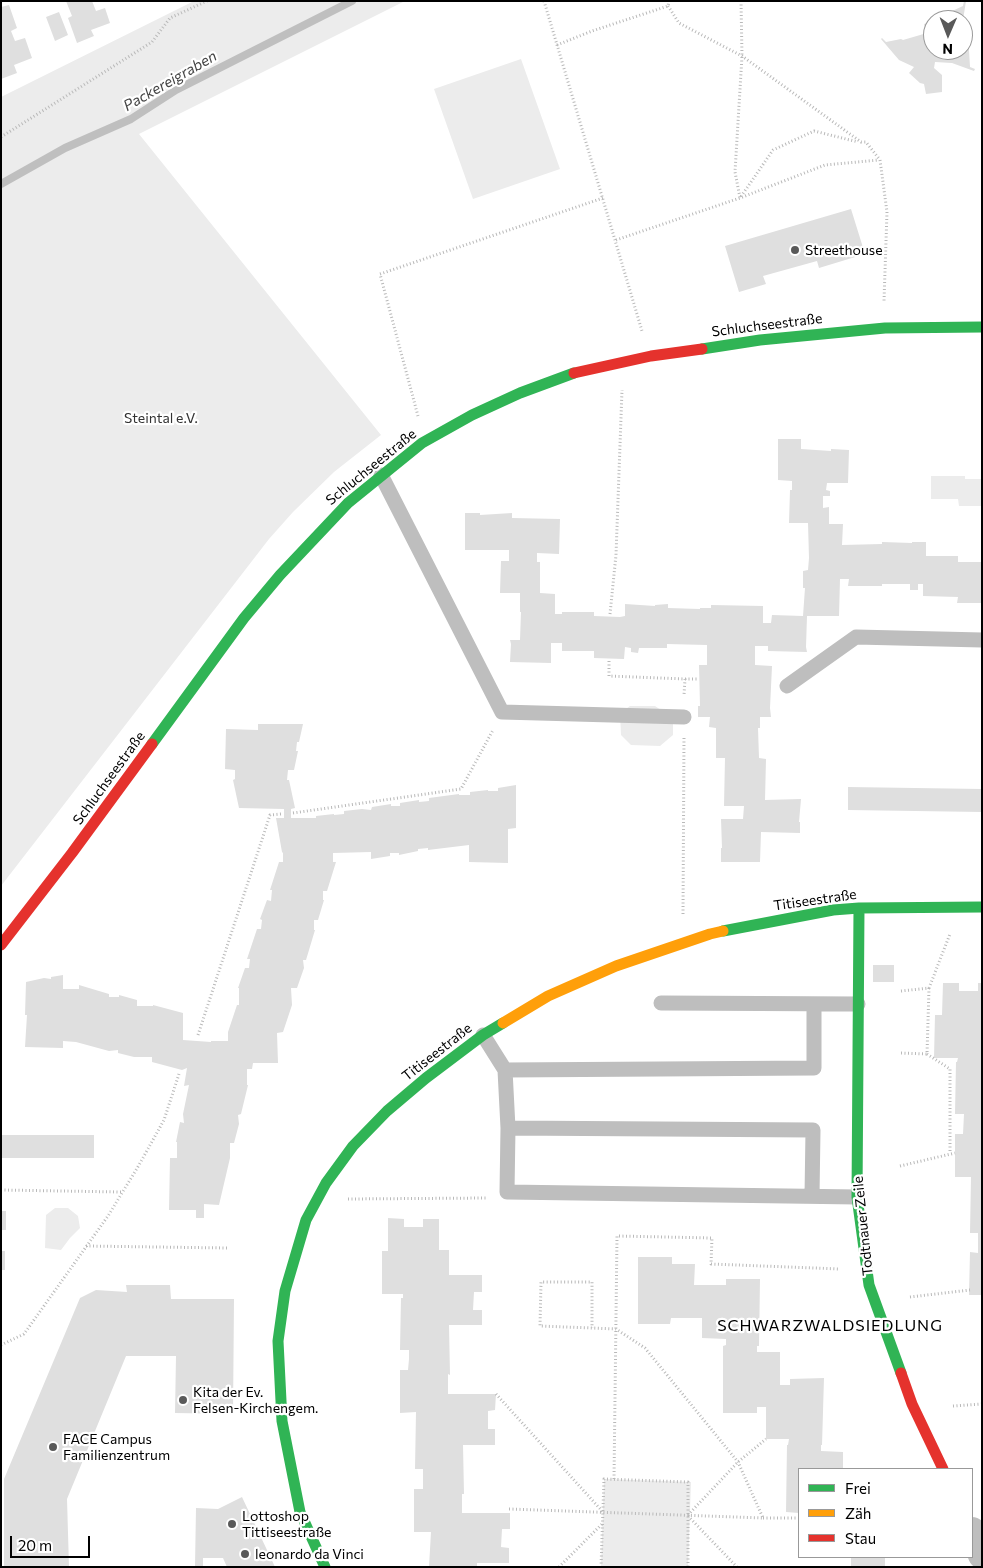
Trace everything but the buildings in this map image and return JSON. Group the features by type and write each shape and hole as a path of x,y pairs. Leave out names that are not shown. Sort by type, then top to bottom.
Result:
{"street":[{"name":"Schluchseestraße","path":"1,945 72,853 244,618 280,574 348,503 422,443 472,415 520,392 578,372 652,356 760,340 885,328 982,327"},
{"name":"Titiseestraße","path":"325,1567 300,1512 282,1421 278,1341 285,1290 306,1220 326,1183 353,1146 387,1111 482,1035 548,996 616,966 691,940 764,922 833,910 982,907"},
{"name":"Todtnauer Zeile","path":"859,908 857,1197 869,1285 912,1404 943,1468"},
{"path":"973,1533 982,1555"}],"lane":[{"path":"381,475 502,712 684,717"},
{"path":"787,686 856,637 982,640"},
{"path":"661,1003 858,1004"},
{"path":"505,1070 814,1068 814,1004"},
{"path":"482,1035 505,1070 508,1128 506,1192 857,1197"},
{"path":"508,1128 813,1130 812,1196"}],"path":[{"path":"1,137 152,42 170,18 207,1"},
{"path":"544,1 643,334"},
{"path":"669,1 668,6 679,23 742,56 861,142"},
{"path":"740,198 735,172 742,56 742,1"},
{"path":"557,45 592,31 668,6"},
{"path":"740,198 773,150 814,131 866,142 880,160 887,212 884,304"},
{"path":"616,240 740,198 824,165 880,160"},
{"path":"418,419 380,274 604,198"},
{"path":"610,614 616,555 622,389"},
{"path":"609,661 609,676 699,679"},
{"path":"683,914 685,679"},
{"path":"293,813 462,789 502,712"},
{"path":"198,1035 270,815 281,814"},
{"path":"927,1054 929,988 950,934"},
{"path":"901,990 929,988"},
{"path":"900,1166 953,1153 950,1069 927,1054 901,1053"},
{"path":"1,1345 24,1334 108,1216 164,1120 179,1074"},
{"path":"1,1190 122,1192"},
{"path":"344,1199 484,1199 506,1192"},
{"path":"614,1479 618,1236 712,1238 711,1264 840,1269"},
{"path":"85,1246 228,1248"},
{"path":"592,1328 592,1282 541,1282 540,1326 616,1329 645,1348 738,1462 763,1518"},
{"path":"910,1297 970,1290"},
{"path":"496,1394 603,1512"},
{"path":"953,1406 982,1404"},
{"path":"688,1515 738,1462 766,1438"},
{"path":"601,1567 604,1479 688,1482 688,1567"},
{"path":"509,1509 798,1518"},
{"path":"688,1515 738,1567"},
{"path":"559,1567 602,1524"}],"green space":[{"name":"Steintal e.V.","path":"194,1 405,1 139,134 381,435 334,472 293,512 269,539 1,886 1,97"},
{"path":"521,59 560,169 473,199 434,89"},
{"path":"931,476 965,476 965,479 982,479 982,506 959,506 958,499 931,499"},
{"path":"630,706 655,706 673,718 673,735 660,746 631,745 621,735 620,713"},
{"path":"55,1208 68,1208 78,1216 80,1228 61,1250 45,1248 46,1215"},
{"path":"604,1479 691,1482 688,1567 601,1567"}],"waterway":[{"name":"Packereigraben","path":"1,184 65,148 131,119 176,90 352,1"}],"traffic: fast":[{"path":"702,349 760,340 885,328 982,327"},
{"path":"152,744 244,618 280,575 348,503 422,443 472,415 520,393 574,373"},
{"path":"723,931 833,910 982,907"},
{"path":"859,908 857,1197 869,1285 901,1373"},
{"path":"325,1567 300,1512 282,1421 278,1341 285,1291 306,1220 326,1183 353,1146 387,1111 426,1078 483,1035 503,1023"}],"traffic: slow":[{"path":"503,1023 548,996 616,966 723,931"}],"traffic: jam":[{"path":"574,373 651,356 702,349"},
{"path":"1,945 72,853 152,744"},
{"path":"901,1373 912,1404 943,1468"}],"place":[{"name":"Streethouse","path":"795,250"},
{"name":"Kita der Ev. Felsen-Kirchengem.","path":"183,1400"},
{"name":"FACE Campus Familienzentrum","path":"53,1447"},
{"name":"Lottoshop Tittiseestraße","path":"232,1524"},
{"name":"leonardo da Vinci","path":"245,1554"}],"district":[{"name":"SCHWARZWALDSIEDLUNG","path":"830,1326"}]}
